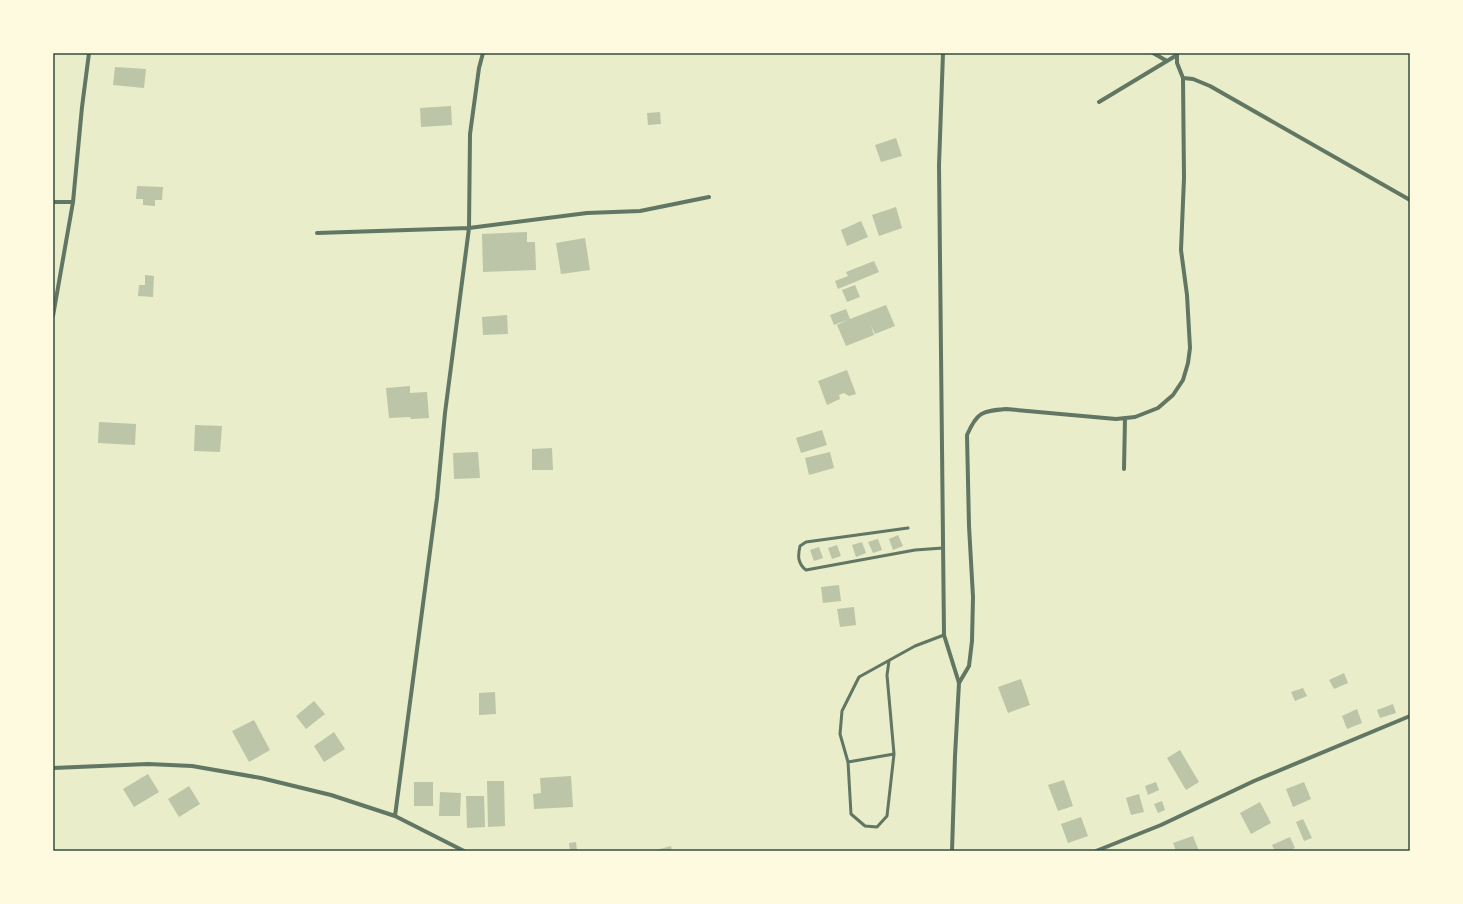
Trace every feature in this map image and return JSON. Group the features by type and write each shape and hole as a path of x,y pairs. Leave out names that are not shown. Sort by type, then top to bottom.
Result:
{"street":[{"path":"53,316 73,202 89,53"},
{"path":"395,816 437,498 445,413 469,228 470,134 479,68 483,53"},
{"path":"943,53 939,165 944,635 959,683 952,851"},
{"path":"1153,53 1167,61"},
{"path":"1098,102 1177,54"},
{"path":"959,683 969,666 972,641 973,597 968,512 967,435 972,424 980,414 991,411 1006,410 1116,419 1135,417 1158,408 1173,395 1183,380 1188,363 1190,348 1187,295 1181,250 1184,178 1183,78 1177,63 1177,54"},
{"path":"1183,78 1194,79 1210,86 1410,200"},
{"path":"317,232 469,228 587,213 640,210 709,197"},
{"path":"53,202 73,202"},
{"path":"1124,469 1125,418"},
{"path":"1096,851 1161,825 1254,781 1410,716"},
{"path":"53,768 148,764 192,766 261,778 331,795 395,816 461,850"}],"lane":[{"path":"908,528 806,542 800,546 798,553 799,561 802,567 806,570 915,550 943,548"},
{"path":"889,661 887,675 894,754 887,816 878,827 865,826 851,814 848,762 840,734 842,711 860,677 915,646 944,635"},
{"path":"848,762 894,754"}],"building":[{"path":"115,67 146,69 144,88 113,85"},
{"path":"451,106 452,125 421,127 420,108"},
{"path":"660,112 661,124 648,125 647,113"},
{"path":"896,138 902,156 881,162 875,145"},
{"path":"137,186 163,187 162,200 155,200 155,206 143,205 143,199 136,199"},
{"path":"896,207 902,228 879,236 872,215"},
{"path":"861,221 868,237 847,246 841,230"},
{"path":"527,232 527,242 535,242 536,270 483,272 482,234"},
{"path":"585,238 590,270 561,274 556,243"},
{"path":"874,261 879,272 838,289 835,281 848,276 846,272"},
{"path":"145,275 154,276 153,297 138,296 139,285 145,285"},
{"path":"855,285 860,297 847,302 842,290"},
{"path":"886,305 895,326 875,334 871,326 874,335 846,346 837,325 847,320 834,325 830,315 846,309 850,319"},
{"path":"507,315 508,334 483,335 482,317"},
{"path":"847,370 856,394 849,396 844,393 839,395 840,399 827,405 818,381"},
{"path":"410,386 410,393 427,392 429,418 389,418 386,388"},
{"path":"99,422 136,424 135,445 98,443"},
{"path":"195,425 222,426 220,452 194,451"},
{"path":"822,430 827,445 801,453 796,438"},
{"path":"552,448 553,470 532,470 532,449"},
{"path":"478,452 480,478 454,479 453,453"},
{"path":"830,452 834,468 809,475 805,458"},
{"path":"898,535 903,546 893,550 889,539"},
{"path":"878,539 882,550 873,553 868,542"},
{"path":"862,542 866,553 856,557 852,545"},
{"path":"837,545 841,556 832,559 828,548"},
{"path":"819,547 823,558 814,561 810,550"},
{"path":"839,585 841,601 823,603 821,587"},
{"path":"854,607 856,625 840,627 837,609"},
{"path":"1344,673 1348,683 1334,689 1329,680"},
{"path":"1021,679 1030,705 1008,713 998,687"},
{"path":"1303,688 1307,696 1295,701 1291,692"},
{"path":"495,692 496,714 479,715 479,693"},
{"path":"314,701 325,714 306,729 296,716"},
{"path":"1393,704 1396,713 1380,718 1377,710"},
{"path":"1357,709 1362,723 1347,729 1342,716"},
{"path":"254,720 270,750 249,762 232,731"},
{"path":"334,732 345,749 324,762 314,746"},
{"path":"1180,750 1199,782 1186,790 1167,758"},
{"path":"148,774 159,792 134,807 123,789"},
{"path":"571,776 573,807 534,809 533,794 541,793 540,778"},
{"path":"1064,780 1073,806 1058,811 1048,785"},
{"path":"487,781 504,781 505,826 488,827"},
{"path":"414,782 433,782 433,806 414,806"},
{"path":"1156,782 1159,790 1148,795 1145,786"},
{"path":"1304,782 1311,799 1293,807 1286,789"},
{"path":"189,786 200,804 179,817 168,799"},
{"path":"440,792 461,793 460,816 439,816"},
{"path":"1139,794 1144,812 1131,815 1126,798"},
{"path":"466,796 484,796 485,827 467,828"},
{"path":"1162,801 1165,810 1158,813 1154,804"},
{"path":"1260,802 1271,823 1251,834 1240,813"},
{"path":"1081,817 1088,836 1068,843 1061,824"},
{"path":"1303,819 1312,838 1304,841 1296,822"},
{"path":"1193,836 1199,851 1176,851 1173,843"},
{"path":"1290,837 1295,848 1289,851 1275,851 1272,845"},
{"path":"576,842 577,851 570,851 569,843"},
{"path":"671,846 672,851 653,851"}]}
